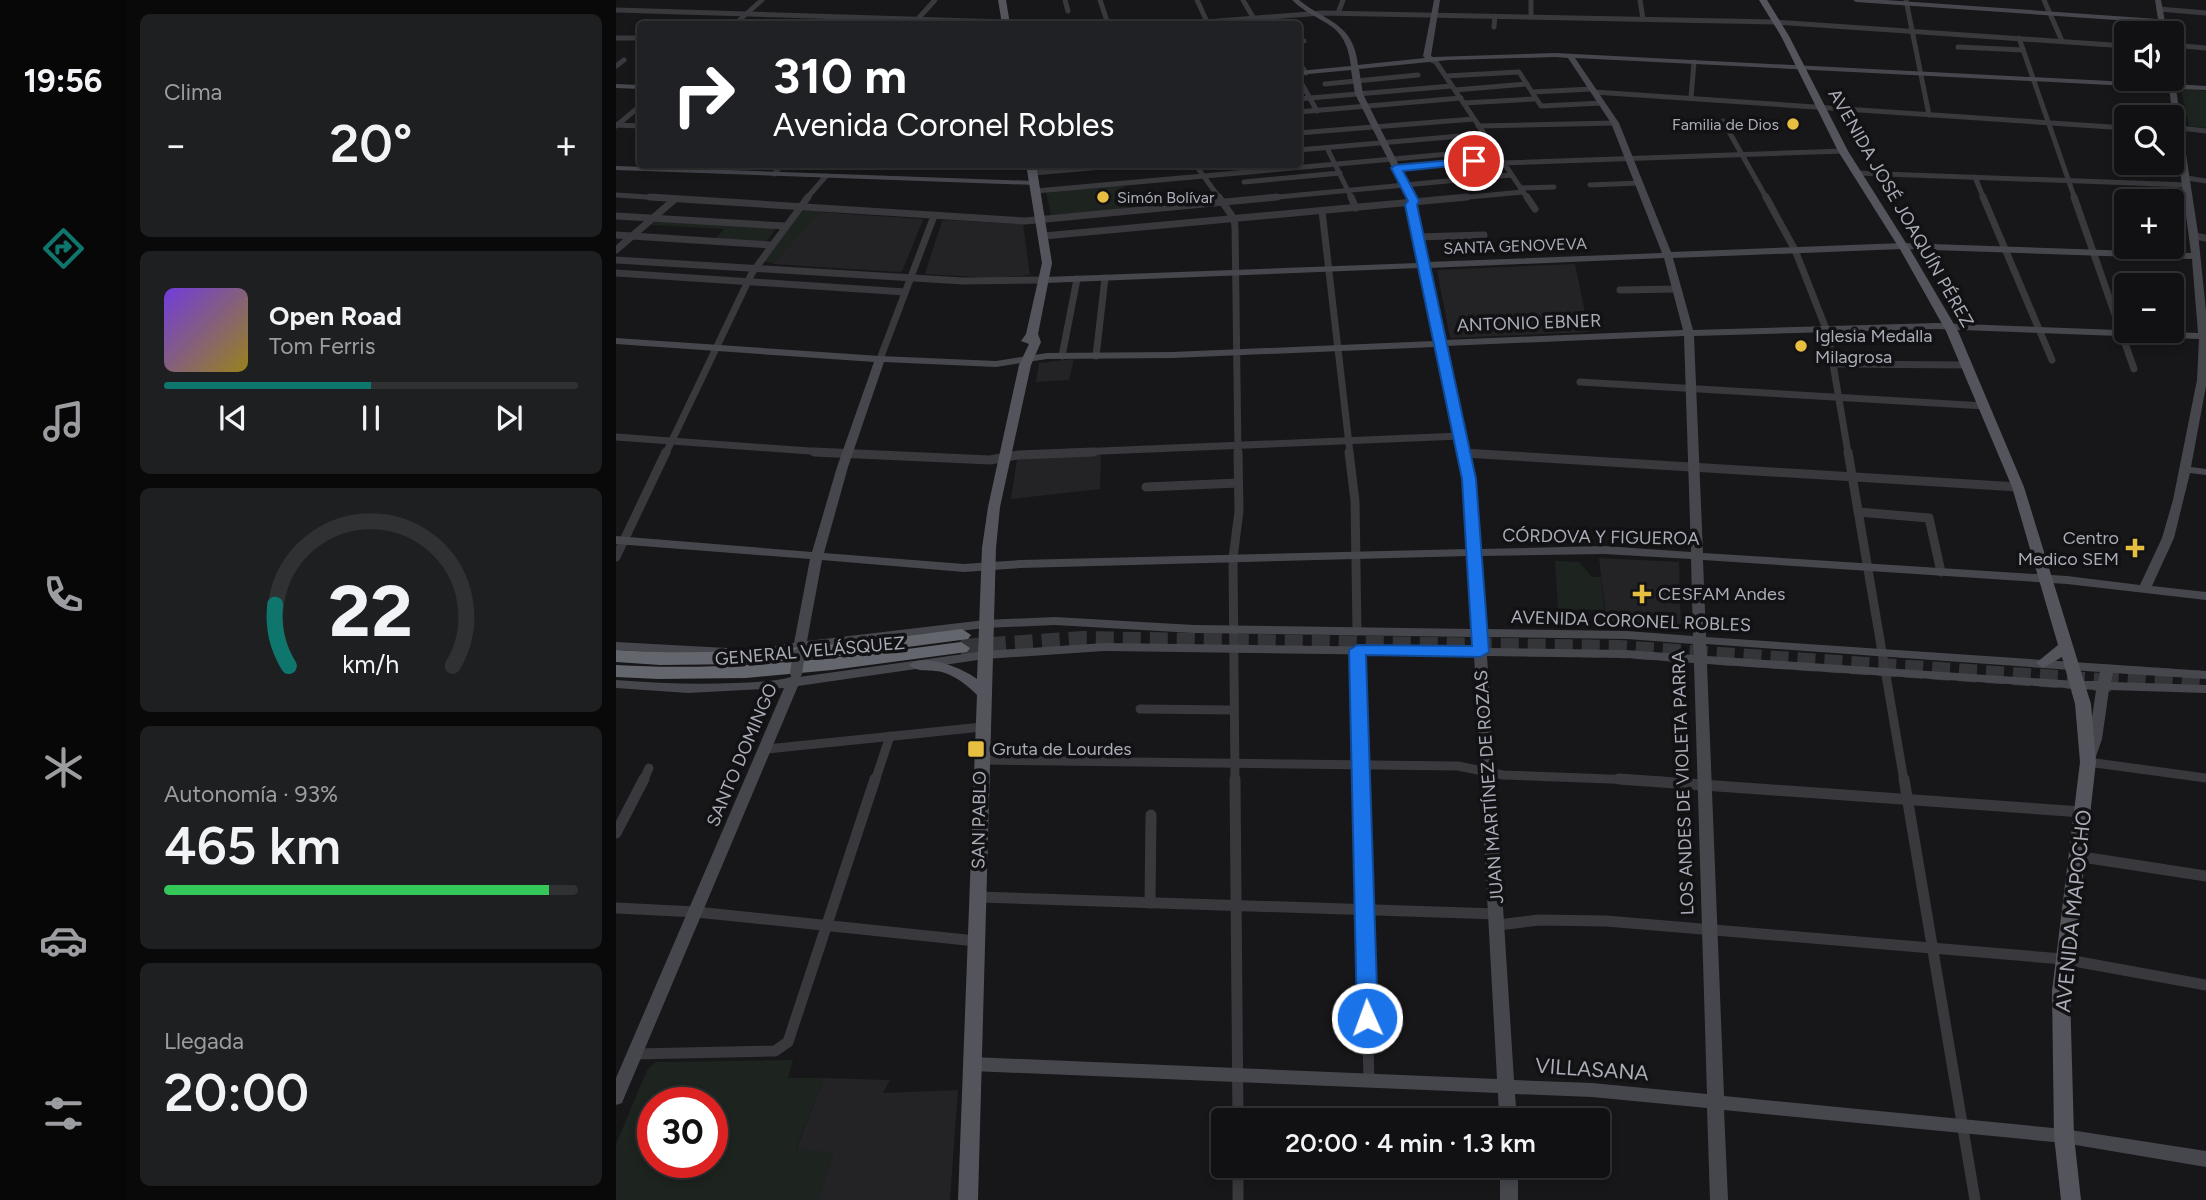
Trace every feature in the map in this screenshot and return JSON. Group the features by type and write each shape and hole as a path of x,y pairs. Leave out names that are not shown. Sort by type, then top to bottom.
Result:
{"highway":[{"name":"GENERAL VELÁSQUEZ","path":"616,656 690,661 765,659 961,641 750,673 690,675 616,671"}],"main road":[{"path":"1002,0 1006,21"},
{"name":"AVENIDA JOSÉ JOAQUÍN PÉREZ","path":"1763,0 1786,36 1843,151 1903,246 1949,326 1985,406 2018,487 2085,714 2088,762"},
{"name":"SAN PABLO","path":"968,1200 988,567 991,527 1027,359 1034,348 1035,340 1032,334 1045,281 1047,263 1034,178"},
{"path":"2043,663 2064,648"},
{"path":"916,665 953,670 983,692"},
{"name":"AVENIDA MAPOCHO","path":"2071,1200 2064,1136 2063,959 2088,762"}],"street":[{"path":"738,21 762,0"},
{"path":"916,21 935,0"},
{"path":"1065,0 1068,11"},
{"path":"1100,0 1107,21"},
{"path":"1196,0 1207,21"},
{"path":"1243,0 1254,21"},
{"name":"JUAN MARTÍNEZ DE ROZAS","path":"1295,0 1311,14 1343,32 1350,44 1359,94 1406,185 1464,453 1471,495 1475,552 1508,1108"},
{"path":"1339,13 1343,0"},
{"path":"1437,0 1427,57 1436,62 1446,76 1535,209"},
{"path":"1531,0 1531,17"},
{"path":"1640,0 1643,19"},
{"path":"1856,0 2162,21 2158,0"},
{"path":"2044,0 2062,41"},
{"path":"1906,2 1929,115"},
{"path":"2160,9 2206,13"},
{"path":"616,10 891,21"},
{"path":"1262,21 1339,13 1775,22 2114,45"},
{"path":"1494,27 1495,16"},
{"path":"616,38 637,38"},
{"path":"2019,38 2114,311"},
{"path":"2184,46 2206,48"},
{"path":"1958,47 2023,50"},
{"path":"1302,74 1431,60 1570,56 2034,80 2114,81"},
{"name":"LOS ANDES DE VIOLETA PARRA","path":"1570,56 1615,123 1668,256 1689,333 1719,1200"},
{"path":"616,66 624,60"},
{"path":"1691,98 1694,62"},
{"path":"1446,76 1519,72 1538,105 1602,103"},
{"path":"1325,84 1418,75"},
{"path":"1302,76 1317,111"},
{"path":"1302,99 1527,84"},
{"path":"2184,84 2206,88"},
{"path":"616,86 637,87"},
{"path":"1302,112 1499,101 1593,91 2114,127"},
{"path":"1499,101 1504,109"},
{"path":"616,125 637,108"},
{"path":"1302,133 1474,119"},
{"path":"1723,121 1795,250 1827,329 1975,1200"},
{"path":"1478,126 1615,123"},
{"path":"616,125 637,126"},
{"path":"2184,130 2206,131"},
{"path":"1302,150 1483,134"},
{"path":"1327,148 1356,208"},
{"path":"1302,167 1494,150"},
{"path":"1396,168 1501,161 1843,151"},
{"path":"2145,588 2168,538 2204,381 2204,306 2184,165"},
{"path":"616,168 826,176 1034,178 1203,176 1291,168"},
{"path":"774,174 779,168"},
{"path":"1034,178 1108,168"},
{"path":"1198,168 1234,219 1238,482 1238,528 1233,558 1238,1108"},
{"path":"1244,182 1340,173"},
{"path":"1856,173 2070,181 2206,181"},
{"path":"616,195 1025,221 1511,175"},
{"path":"616,557 620,540 755,268 799,207 826,176"},
{"path":"1975,177 2052,360"},
{"path":"1590,185 1639,183"},
{"path":"1044,236 1412,203 1554,187"},
{"path":"616,250 675,199"},
{"path":"1322,211 1355,501 1357,631"},
{"path":"616,216 785,226"},
{"name":"SANTO DOMINGO","path":"616,1098 767,749 794,678 817,557 847,454 934,216"},
{"path":"1417,237 1484,234"},
{"path":"616,235 771,245"},
{"path":"2194,236 2206,238"},
{"name":"SANTA GENOVEVA","path":"1045,281 1903,246 2196,257"},
{"path":"616,260 977,282 1045,281"},
{"path":"616,273 905,292"},
{"path":"1096,356 1105,278"},
{"path":"1062,356 1077,279"},
{"path":"1620,290 1677,289"},
{"name":"ANTONIO EBNER","path":"616,341 996,364 1062,356 1235,353 1827,329 1949,326 2114,332"},
{"name":"ANTONIO EBNER","path":"2184,334 2204,335"},
{"path":"2125,343 2134,369"},
{"path":"1833,364 1966,365"},
{"path":"1580,382 1985,406"},
{"path":"616,437 847,454 985,460 1460,436"},
{"path":"1464,453 2018,487"},
{"path":"2185,468 2206,472"},
{"path":"1146,487 1238,482"},
{"path":"1858,512 1929,518 1941,572"},
{"name":"CÓRDOVA Y FIGUEROA","path":"620,540 950,568 1233,558 1597,550 2044,579 2206,596"},
{"name":"AVENIDA CORONEL ROBLES","path":"616,646 734,652 799,651 985,624 1055,621 1234,629 1480,632 1699,639 2206,675"},
{"name":"AVENIDA CORONEL ROBLES","path":"616,684 715,689 985,655 1104,647 1580,653 2076,685 2206,690"},
{"path":"1357,650 1369,1081"},
{"name":"AVENIDA MAPOCHO","path":"2088,762 2095,745 2102,686 2108,667"},
{"path":"1140,709 1234,710"},
{"path":"767,749 982,727"},
{"path":"635,1054 775,1051 788,1042 825,924 890,736"},
{"path":"981,760 1458,766 1503,775 1704,784 2082,812"},
{"path":"2088,762 2206,778"},
{"path":"616,833 649,768"},
{"path":"1150,903 1151,815"},
{"path":"2076,856 2206,876"},
{"path":"978,897 1364,910 1497,919 1578,920 2063,959 2206,985"},
{"path":"616,908 696,912 976,941"},
{"name":"VILLASANA","path":"972,1064 1592,1090 2064,1136 2206,1159"},
{"path":"1238,1178 1238,1200"},
{"path":"1508,1178 1509,1200"}],"shaded area":[{"path":"2181,91 2206,91 2206,128 2189,126"},
{"path":"1123,184 1127,208 1051,215 1046,192"},
{"path":"801,210 822,211 773,263 762,262"},
{"path":"820,212 923,220 902,271 899,272 772,264"},
{"path":"657,219 777,227 766,242 715,239 724,229 651,225"},
{"path":"942,221 1023,224 1030,275 993,278 925,274"},
{"path":"1575,264 1589,332 1450,338 1437,270"},
{"path":"1074,359 1069,380 1036,382 1039,363"},
{"path":"1101,454 1100,489 1011,499 1017,459"},
{"name":"CESFAM Andes","path":"1599,558 1679,562 1681,630 1607,626"},
{"path":"1555,561 1579,562 1592,577 1601,577 1604,610 1558,609"},
{"path":"793,1060 788,1078 824,1078 796,1149 833,1153 818,1200 616,1200 616,1144 637,1094 637,1178 728,1178 728,1087 640,1087 647,1070 656,1062"},
{"path":"824,1078 890,1080 883,1093 958,1090 950,1200 818,1200 833,1153 796,1150"}],"tunnel":[{"path":"961,648 1084,640 1619,649 2115,683"},
{"path":"2101,673 2206,680"}],"place":[{"name":"Familia de Dios","path":"1793,124"},
{"name":"Simón Bolívar","path":"1103,197"},
{"name":"Iglesia Medalla Milagrosa","path":"1801,346"},
{"name":"Centro Medico SEM","path":"2135,548"},
{"name":"CESFAM Andes","path":"1642,594"},
{"name":"Gruta de Lourdes","path":"976,749"}],"route":[{"path":"1367,1018 1357,650 1480,652 1469,479 1420,251 1411,205 1413,201 1396,168 1474,161"}]}
